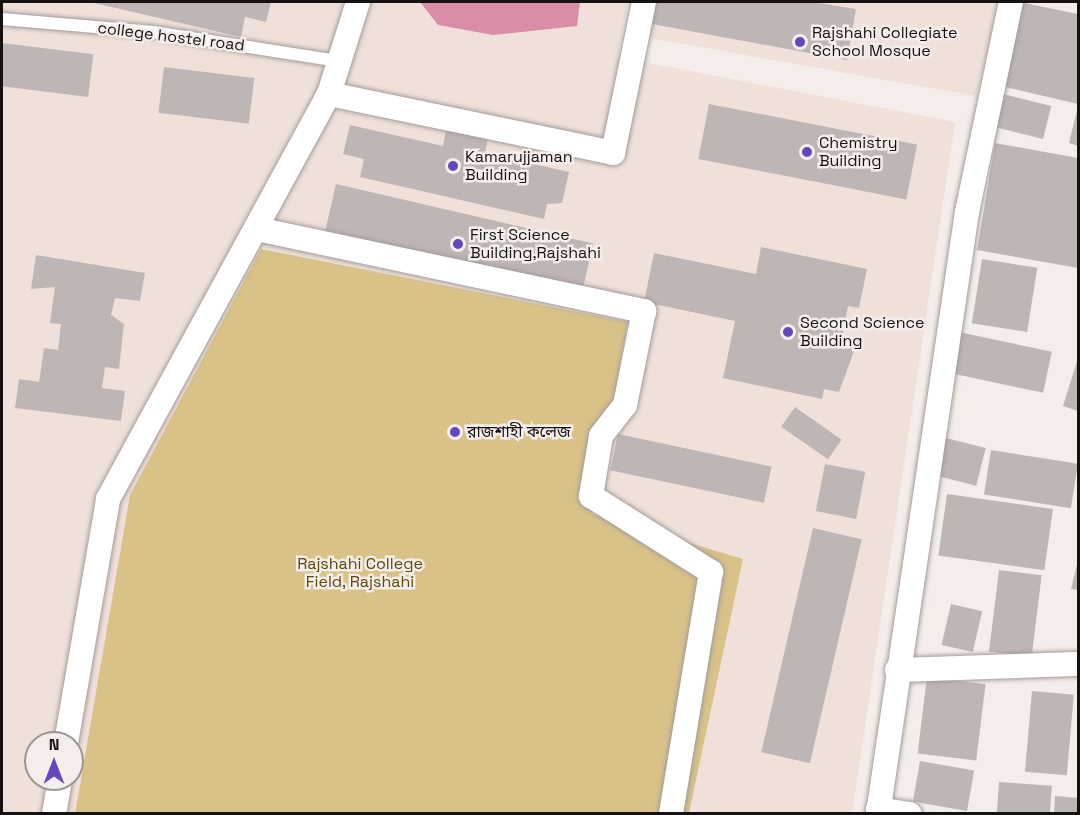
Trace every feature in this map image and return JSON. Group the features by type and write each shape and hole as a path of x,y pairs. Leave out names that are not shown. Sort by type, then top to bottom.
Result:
{"street":[{"path":"68,731 108,499 257,230 328,94 358,2"},
{"path":"328,94 613,153 644,2"},
{"path":"910,813 878,811 897,670 967,212 1011,2"},
{"path":"257,230 644,311 625,405 601,436 591,496 711,572 671,813"},
{"path":"897,670 1078,664"},
{"path":"54,813 58,791"}],"lane":[{"name":"college hostel road","path":"2,19 153,32 339,61"}],"shaded area":[{"name":"রাজশাহী কলেজ","path":"2,2 628,2 617,57 955,122 852,813 2,814"},
{"path":"420,2 580,2 577,26 493,35 438,25"},
{"path":"640,2 999,2 976,96 633,35"}],"green space":[{"name":"Rajshahi College Field, Rajshahi","path":"261,249 628,322 592,514 743,559 689,813 75,814 79,791 84,791 84,762 130,495"}],"building":[{"path":"90,2 271,2 266,22 245,17 241,37"},
{"name":"Rajshahi Collegiate School Mosque","path":"656,2 813,2 856,9 847,60 652,24"},
{"path":"1020,2 1078,14 1078,104 1001,86"},
{"path":"2,43 93,54 88,97 2,86"},
{"path":"164,67 254,78 249,124 158,113"},
{"path":"995,92 1051,106 1043,139 987,125"},
{"name":"Chemistry Building","path":"709,104 917,144 906,199 698,159"},
{"path":"1078,106 1078,146 1069,143"},
{"name":"Kamarujjaman Building","path":"350,125 443,146 447,125 489,134 485,153 569,172 562,203 547,204 544,219 360,177 364,159 343,154"},
{"path":"995,143 1078,158 1078,268 977,250"},
{"name":"First Science Building,Rajshahi","path":"336,184 593,243 579,304 322,244"},
{"name":"Second Science Building","path":"761,247 867,269 859,308 848,306 841,342 856,346 839,392 824,389 822,399 723,378 735,321 644,302 654,253 756,274"},
{"path":"36,255 145,273 140,301 115,298 111,315 124,324 119,369 105,367 102,388 125,391 121,421 15,408 19,379 39,382 44,348 58,350 61,324 50,323 55,287 31,289"},
{"path":"982,259 1037,268 1027,332 972,323"},
{"path":"954,331 1052,352 1043,393 945,372"},
{"path":"1078,358 1078,411 1063,406"},
{"path":"795,407 842,440 828,459 781,427"},
{"path":"618,434 772,467 764,503 610,470"},
{"path":"942,437 986,448 976,486 933,475"},
{"path":"991,450 1078,464 1071,508 984,494"},
{"path":"825,464 865,472 856,519 816,511"},
{"path":"947,494 1053,509 1044,570 938,555"},
{"path":"813,528 862,539 810,763 761,752"},
{"path":"1078,560 1078,590 1071,589"},
{"path":"999,570 1042,575 1032,657 989,651"},
{"path":"951,604 982,611 973,652 942,645"},
{"path":"927,677 986,684 976,761 918,753"},
{"path":"1032,691 1074,695 1067,775 1025,772"},
{"path":"920,761 974,771 967,811 913,801"},
{"path":"999,782 1052,786 1050,814 997,814"},
{"path":"1055,796 1078,798 1078,814 1054,814"}],"place":[{"name":"Rajshahi Collegiate School Mosque","path":"800,42"},
{"name":"Chemistry Building","path":"807,152"},
{"name":"Kamarujjaman Building","path":"453,166"},
{"name":"First Science Building,Rajshahi","path":"458,244"},
{"name":"Second Science Building","path":"788,332"},
{"name":"রাজশাহী কলেজ","path":"455,432"}]}
